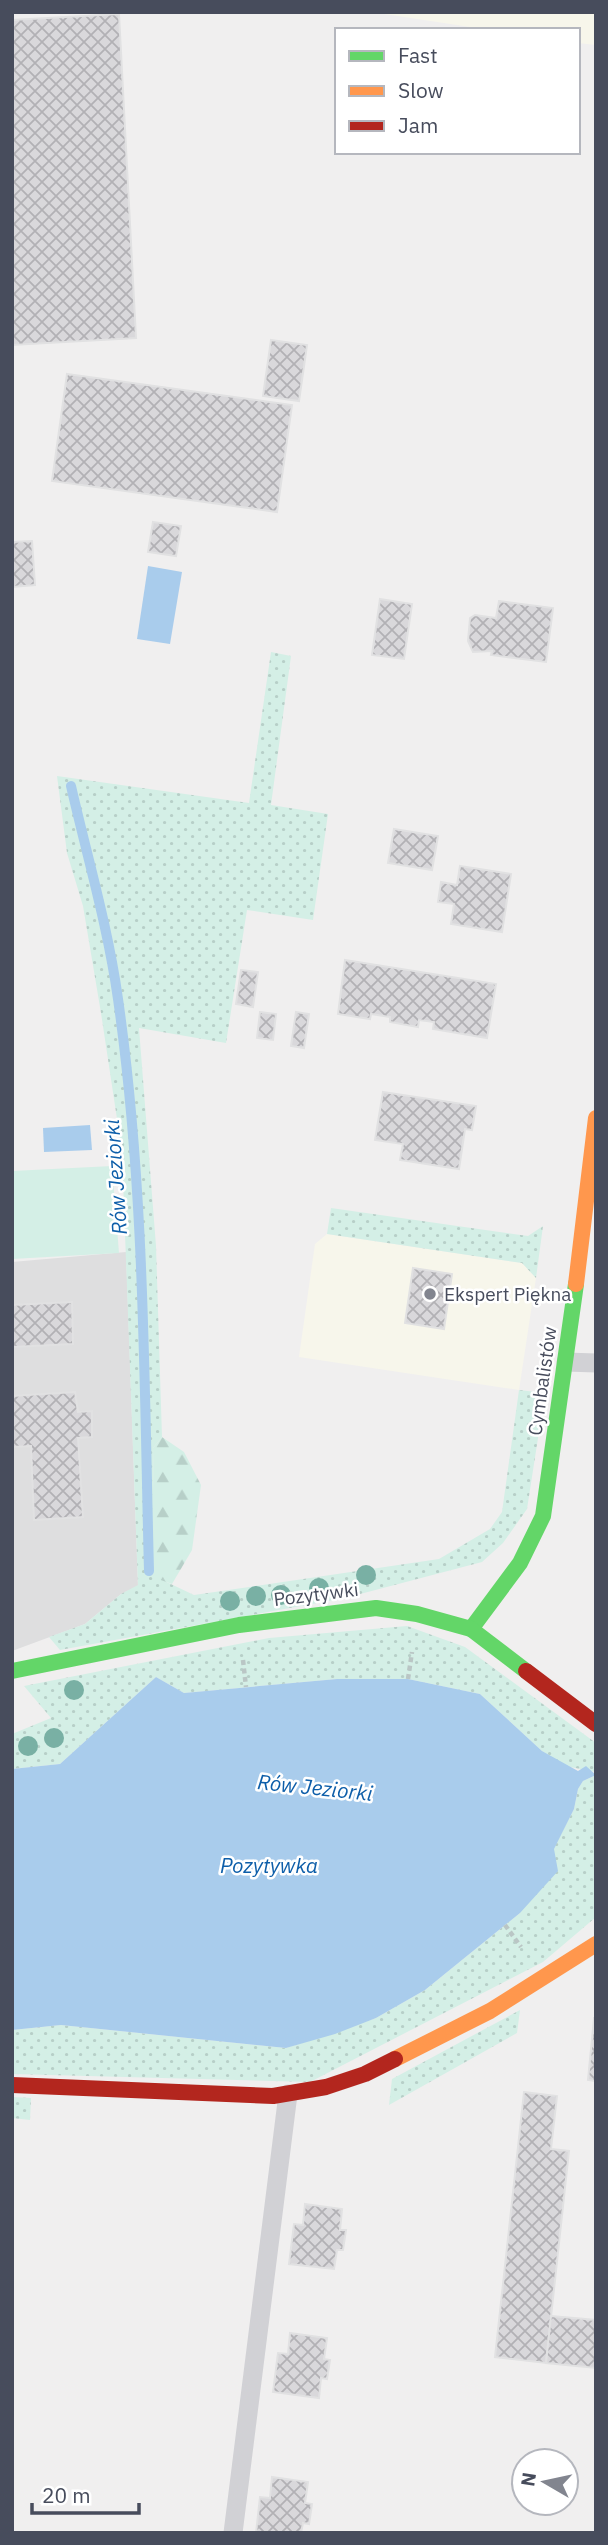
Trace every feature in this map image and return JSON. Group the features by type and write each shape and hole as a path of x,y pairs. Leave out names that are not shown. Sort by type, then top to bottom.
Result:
{"street":[{"name":"Cymbalistów","path":"471,1629 520,1563 542,1516 566,1362 596,1118"},
{"name":"Pozytywki","path":"12,1671 239,1625 376,1608 417,1614 471,1629 596,1724"},
{"path":"12,2085 244,2097 288,2094 326,2087 365,2074 490,2011 596,1944"}],"lane":[{"path":"566,1362 596,1363"},
{"path":"233,2533 288,2094"}],"shaded area":[{"path":"371,12 596,12 596,45 580,43 580,28 477,28"},
{"path":"327,1234 522,1263 536,1278 519,1390 299,1357 315,1244"},
{"path":"126,1252 138,1586 121,1594 85,1624 12,1651 12,1262"}],"green space":[{"path":"271,652 291,656 271,805 328,814 313,920 247,910 226,1043 139,1028 156,1246 162,1437 153,1448 156,1577 194,1595 439,1559 490,1529 502,1512 519,1390 545,1393 527,1509 503,1543 482,1562 345,1598 60,1650 49,1637 85,1624 121,1594 138,1585 122,1152 83,906 67,853 57,776 249,803"},
{"path":"112,1166 119,1253 12,1259 12,1171"},
{"path":"331,1208 528,1236 543,1226 536,1278 522,1263 327,1234"},
{"path":"162,1437 184,1452 201,1485 192,1550 172,1584 155,1578 153,1448"},
{"path":"407,1626 465,1647 596,1743 596,1772 565,1766 542,1751 480,1694 408,1679 337,1679 184,1693 156,1677 60,1764 12,1769 12,1734 51,1718 24,1686 269,1638"},
{"path":"596,1775 596,1917 543,1962 310,2082 12,2074 12,2030 61,2025 286,2048 376,2018 425,1990 520,1913 574,1809 578,1789 583,1781"},
{"path":"520,2010 517,2033 389,2105 392,2079"},
{"path":"12,2097 31,2098 30,2120 12,2118"}],"water":[{"path":"148,566 182,572 170,644 137,639"},
{"path":"90,1125 92,1150 44,1152 43,1128"},
{"name":"Pozytywka","path":"156,1677 184,1693 337,1679 408,1679 480,1694 542,1751 578,1771 586,1766 596,1775 583,1781 578,1789 574,1809 554,1849 558,1871 520,1913 425,1990 376,2018 335,2034 286,2048 61,2025 12,2030 12,1769 60,1764"}],"building":[{"path":"119,14 136,338 12,345 12,20"},
{"path":"271,340 307,345 299,401 263,396"},
{"path":"67,374 292,405 277,512 52,481"},
{"path":"153,522 181,526 176,556 148,552"},
{"path":"32,541 35,585 12,587 12,542"},
{"path":"380,599 412,604 404,659 372,655"},
{"path":"499,601 553,608 546,662 491,655 492,651 473,652 468,641 470,618 475,615 496,618"},
{"path":"394,829 438,836 432,870 388,863"},
{"path":"460,866 511,874 502,932 451,924 454,904 438,902 441,882 457,885"},
{"path":"345,960 496,984 487,1038 433,1029 434,1022 419,1020 418,1027 390,1022 390,1017 371,1014 370,1019 338,1014"},
{"path":"241,970 258,972 253,1007 236,1004"},
{"path":"260,1012 276,1014 273,1040 257,1038"},
{"path":"296,1012 309,1014 304,1048 291,1046"},
{"path":"383,1092 476,1106 472,1130 465,1129 459,1169 400,1160 403,1144 375,1140"},
{"path":"413,1268 452,1274 444,1329 405,1323"},
{"path":"72,1302 73,1344 12,1347 12,1305"},
{"path":"75,1392 78,1412 92,1411 92,1437 78,1438 83,1517 34,1520 31,1446 12,1447 12,1396"},
{"path":"596,2018 596,2081 588,2080"},
{"path":"524,2092 557,2096 551,2149 569,2151 546,2363 495,2357"},
{"path":"305,2204 342,2209 340,2230 346,2230 343,2250 337,2250 334,2269 289,2264 294,2224 303,2225"},
{"path":"551,2316 596,2320 596,2368 546,2363"},
{"path":"290,2333 327,2338 324,2359 330,2360 327,2379 321,2378 319,2398 273,2392 278,2353 288,2354"},
{"path":"272,2477 308,2482 305,2503 312,2504 309,2524 303,2523 301,2533 256,2533 260,2497 270,2498"}],"waterway":[{"name":"Rów Jeziorki","path":"71,786 109,945 127,1070 142,1285 149,1571"}],"traffic: fast":[{"path":"471,1629 520,1563 543,1516 576,1284"},
{"path":"12,1671 239,1625 376,1608 417,1614 471,1629 526,1671"}],"traffic: slow":[{"path":"576,1284 596,1118"},
{"path":"395,2059 490,2011 596,1944"}],"traffic: jam":[{"path":"526,1671 596,1724"},
{"path":"12,2085 273,2096 326,2087 365,2074 395,2059"}],"place":[{"name":"Ekspert Piękna","path":"430,1294"}]}
